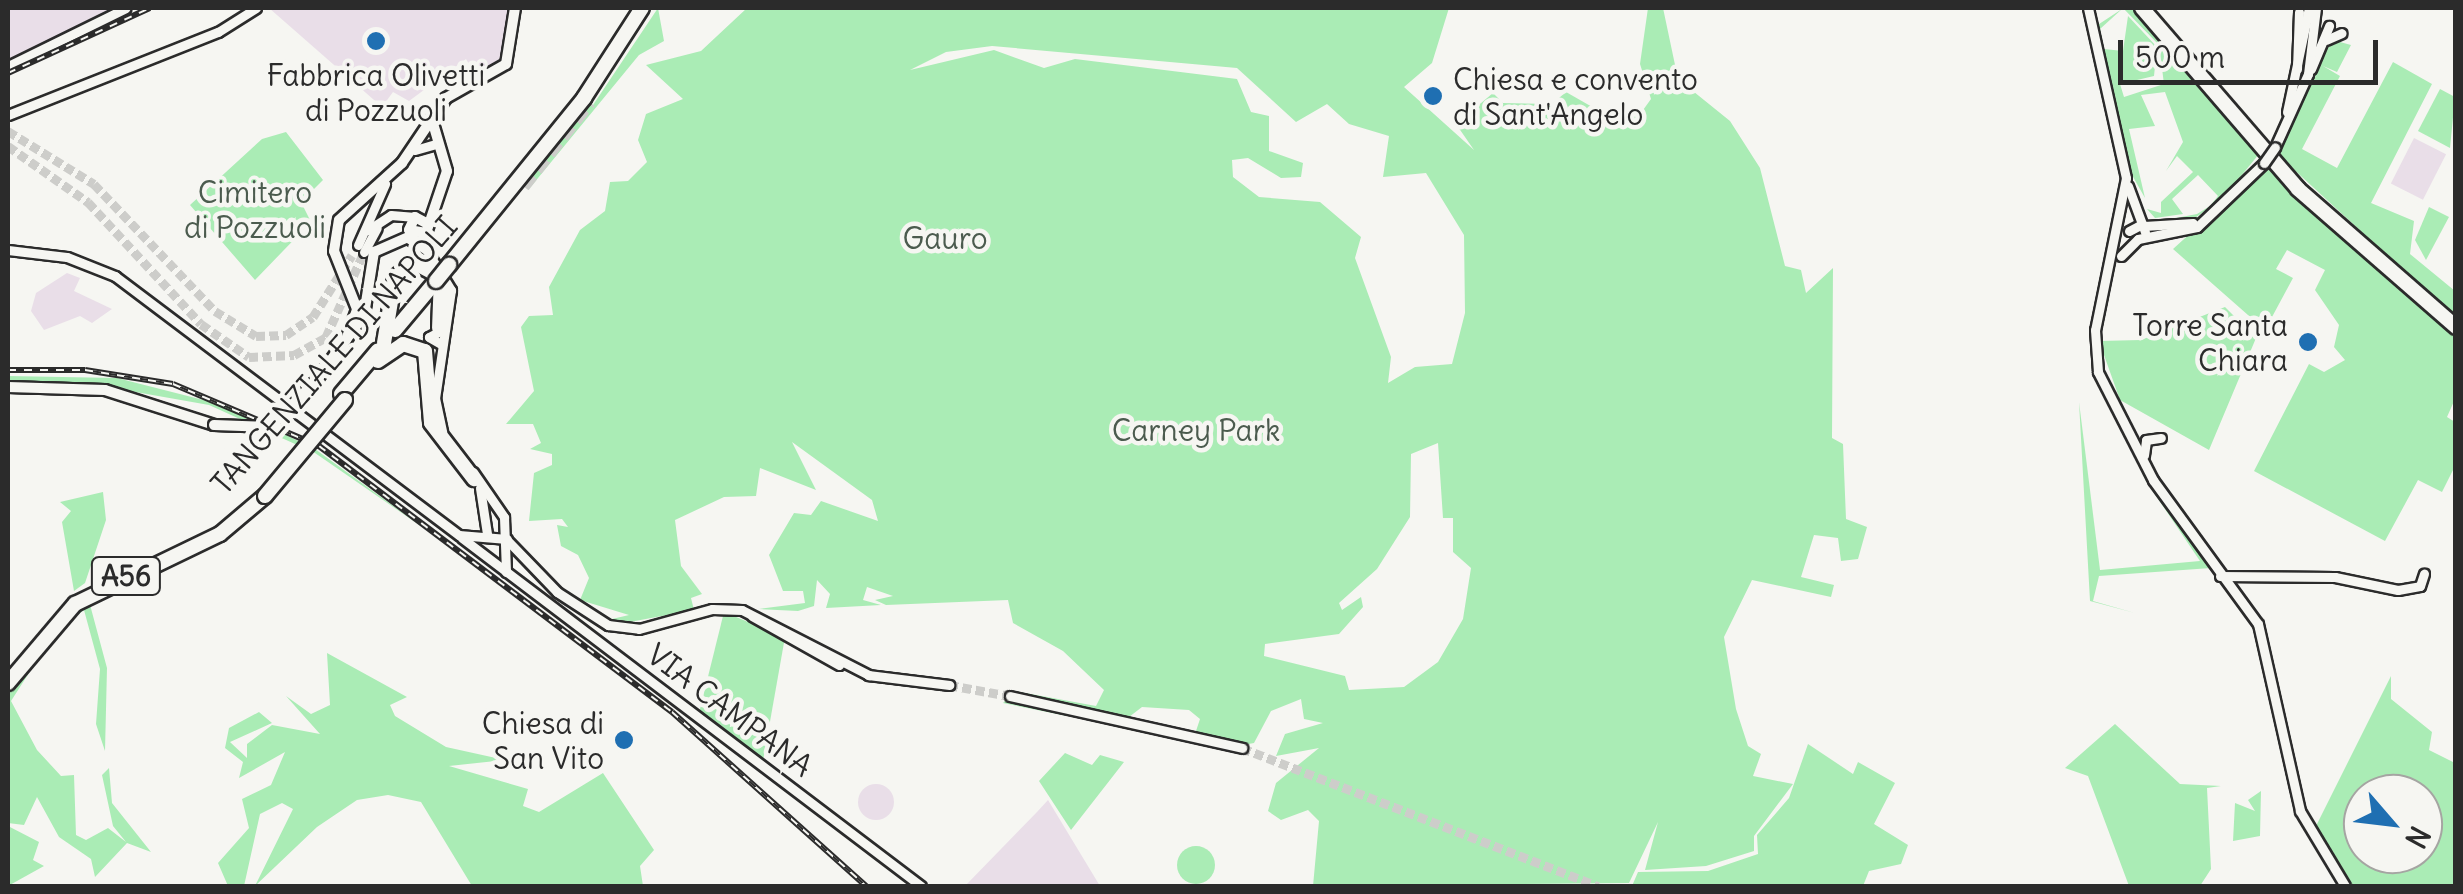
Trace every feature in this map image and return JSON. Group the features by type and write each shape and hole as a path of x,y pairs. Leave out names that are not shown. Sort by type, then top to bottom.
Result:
{"highway":[{"name":"TANGENZIALE DI NAPOLI","path":"590,102 645,8"},
{"name":"TANGENZIALE DI NAPOLI","path":"450,269 584,98 645,8"},
{"path":"2146,8 2298,189 2456,324"},
{"name":"TANGENZIALE DI NAPOLI","path":"8,682 74,604 210,539 266,490 384,344 523,186"},
{"path":"384,344 396,312 394,280 413,262 440,277 441,333"},
{"name":"TANGENZIALE DI NAPOLI","path":"343,397 378,361 437,284"},
{"path":"378,361 403,344 424,351 432,427 474,479"},
{"name":"TANGENZIALE DI NAPOLI","path":"8,668 80,590 224,522 266,490"}],"main road":[{"path":"428,228 447,171 430,138 434,114 453,92 506,64 514,8"},
{"path":"346,340 357,309 334,252 338,222 430,138"},
{"path":"8,387 105,390 214,425 266,429 314,382 367,308 374,252 413,229 428,228"},
{"path":"413,229 428,228"},
{"path":"394,239 430,252"},
{"path":"348,281 362,289 370,274"}],"street":[{"path":"8,66 126,8"},
{"path":"8,115 218,32 256,8"},
{"path":"2088,8 2126,178 2145,224 2139,239 2121,256 2098,343 2104,377 2158,486"},
{"path":"2303,77 2308,9"},
{"path":"2303,77 2308,9"},
{"path":"2125,230 2139,239 2173,243 2221,209 2272,145 2329,26"},
{"path":"2324,42 2342,33"},
{"path":"361,248 375,198 420,144 430,138"},
{"path":"2125,230 2145,224 2190,225 2262,161"},
{"path":"386,178 400,170"},
{"path":"2126,178 2125,230 2095,330 2101,380 2158,486 2258,624 2300,812 2345,886"},
{"path":"352,255 379,219 413,229 449,278 438,357 436,416 492,511 505,520"},
{"path":"428,228 430,252"},
{"path":"8,250 67,257 115,276 465,541 486,554 519,557"},
{"path":"2144,455 2146,440 2161,438"},
{"path":"466,464 492,511 505,520 507,540 503,553 508,574"},
{"path":"486,554 492,511"},
{"path":"456,532 507,540 519,557 608,625 640,629 712,608 742,610 772,619 869,675"},
{"name":"VIA CAMPANA","path":"486,554 495,565 921,886"},
{"path":"2220,576 2335,577 2398,590 2420,586 2424,574"},
{"path":"742,610 869,675 949,685"},
{"path":"1010,696 1242,748"}],"shaded area":[{"path":"8,8 122,8 8,64"},
{"path":"269,8 511,8 502,62 476,76 466,59 409,101 393,92 382,107"},
{"path":"2414,138 2446,154 2423,200 2391,183"},
{"path":"67,273 80,278 74,291 112,309 92,323 80,316 44,330 31,311 36,293"},
{"path":"876,784 889,789 894,802 889,815 876,820 863,815 858,802 863,789"},
{"path":"1048,800 1100,886 965,886 1037,812"}],"green space":[{"path":"658,8 664,41 639,55 529,189 522,183 587,101 593,105"},
{"path":"747,8 1449,8 1432,63 1404,87 1474,150 1456,124 1493,93 1503,103 1552,104 1566,92 1601,112 1638,117 1651,99 1640,64 1648,8 1663,8 1678,79 1730,121 1760,168 1785,266 1801,270 1806,293 1833,268 1832,438 1843,444 1846,519 1867,527 1858,559 1841,561 1838,538 1814,535 1801,577 1834,585 1831,597 1752,580 1724,637 1736,709 1748,746 1761,754 1753,776 1793,784 1754,836 1754,851 1706,866 1645,870 1658,822 1629,883 1313,886 1319,821 1308,810 1281,820 1268,811 1276,783 1319,748 1276,756 1285,734 1323,723 1304,719 1301,699 1271,711 1254,743 1243,745 1195,734 1200,719 1189,710 1142,707 1129,717 1022,696 1070,712 1067,716 1003,703 1015,691 1096,706 1104,690 1063,651 1013,623 1008,600 886,605 875,600 893,596 867,587 863,600 881,605 826,608 830,594 817,580 814,606 798,611 759,609 805,603 803,591 783,591 769,555 794,513 811,515 821,501 878,521 872,500 792,442 816,490 760,468 756,496 724,497 675,520 681,566 702,594 691,598 694,610 619,624 608,620 629,615 580,600 589,578 578,555 561,546 557,525 568,527 562,519 529,521 534,473 552,465 552,454 530,449 541,443 533,424 506,424 534,391 521,327 529,316 553,315 549,287 580,230 605,211 610,182 628,181 647,162 638,140 646,114 683,99 646,65 701,51","holes":["992,46 1237,68 1296,122 1327,104 1349,124 1389,136 1383,177 1426,173 1464,235 1465,313 1452,364 1415,367 1388,383 1391,357 1355,258 1361,237 1320,202 1259,197 1233,177 1232,160 1248,158 1281,178 1301,177 1303,163 1269,151 1269,116 1251,112 1237,79 1075,59 1044,68 994,50 910,70 946,52","1438,443 1443,518 1453,518 1453,552 1471,568 1463,619 1438,662 1404,687 1349,690 1345,676 1264,656 1265,644 1339,634 1363,607 1361,597 1342,610 1339,603 1377,569 1410,517 1411,454"]},
{"path":"2123,8 2137,8 2259,154 2232,187 2210,207 2191,221 2155,222 2197,214 2210,206 2218,196 2198,175 2172,199 2183,214 2155,218 2147,209 2161,213 2161,202 2193,172 2177,156 2166,171 2183,142 2165,92 2141,95 2155,126 2129,129 2145,198 2132,175 2093,28 2122,9 2100,29 2104,49 2123,51 2128,16 2157,47 2154,76 2120,84 2124,97 2164,84 2159,45"},
{"path":"2329,39 2351,45 2337,72 2323,66 2340,76 2302,149 2337,168 2393,62 2432,84 2371,203 2414,221 2410,254 2455,291 2455,318 2275,152"},
{"path":"2440,89 2455,97 2450,148 2418,131"},
{"name":"Cimitero di Pozzuoli","path":"286,132 323,180 301,202 311,222 255,280 190,205 262,139"},
{"path":"2268,163 2455,331 2455,399 2447,417 2455,422 2455,466 2442,492 2418,480 2385,541 2254,471 2309,364 2324,372 2345,360 2334,347 2339,325 2315,290 2325,270 2287,250 2276,269 2293,278 2265,330 2173,249"},
{"path":"2429,207 2449,217 2426,260 2415,240"},
{"path":"2225,307 2256,338 2209,450 2120,400 2099,341 2141,340"},
{"path":"8,376 117,378 223,405 315,449 425,529 315,453 209,405 96,385 8,384"},
{"path":"2108,396 2211,568 2099,576 2093,601 2135,613 2090,601 2079,402 2100,570 2200,561 2146,481"},
{"path":"103,492 106,520 85,583 74,591 62,522 71,511 60,502"},
{"path":"89,601 107,668 105,751 96,724 100,669 84,610 54,634 11,701 37,750 61,776 74,775 76,835 86,840 108,828 126,842 113,826 102,775 109,768 112,803 151,852 127,843 95,877 91,859 59,837 37,797 24,825 8,823 8,691 60,622"},
{"path":"724,612 785,637 763,761 699,713"},
{"path":"327,653 407,697 390,705 395,716 446,747 505,760 449,766 528,789 523,806 539,812 603,773 654,850 640,866 643,886 472,886 421,802 388,795 357,800 317,827 255,886 293,809 282,803 260,814 244,886 228,886 218,863 249,828 242,799 271,785 285,752 239,778 243,762 225,748 229,728 259,712 272,723 230,742 247,758 247,744 272,725 320,734 286,696 311,714 330,705"},
{"path":"2391,676 2391,699 2432,732 2429,750 2455,763 2455,886 2348,886 2314,830"},
{"path":"2115,724 2180,784 2221,786 2207,788 2211,869 2200,886 2129,886 2088,776 2065,768"},
{"path":"1808,744 1853,774 1858,762 1895,783 1874,824 1908,845 1901,864 1869,871 1863,886 1632,886 1638,872 1708,871 1758,854 1757,835 1789,798"},
{"path":"1065,753 1092,765 1100,755 1124,762 1071,830 1039,781"},
{"path":"2261,791 2260,836 2233,841 2235,803 2255,811 2248,800"},
{"path":"8,826 39,842 33,860 44,866 8,886"},
{"path":"1196,846 1209,852 1215,865 1209,878 1196,884 1183,878 1177,865 1183,852"}],"tunnel":[{"path":"523,186 589,102"},
{"path":"8,131 94,184 215,311 256,336 286,335 313,317 352,255"},
{"path":"8,146 88,202 201,324 249,357 294,355 326,337 364,252"},
{"path":"949,685 1010,696"},
{"path":"1242,748 1598,886"}],"railway":[{"path":"8,73 150,8"},
{"path":"8,370 85,370 173,384 319,446 672,712 866,886"}],"place":[{"name":"Fabbrica Olivetti di Pozzuoli","path":"376,41"},
{"name":"Chiesa e convento di Sant'Angelo","path":"1433,96"},
{"name":"Torre Santa Chiara","path":"2308,342"},
{"name":"Chiesa di San Vito","path":"624,740"}],"park label":[{"name":"Gauro","path":"945,238"},
{"name":"Carney Park","path":"1196,430"}]}
